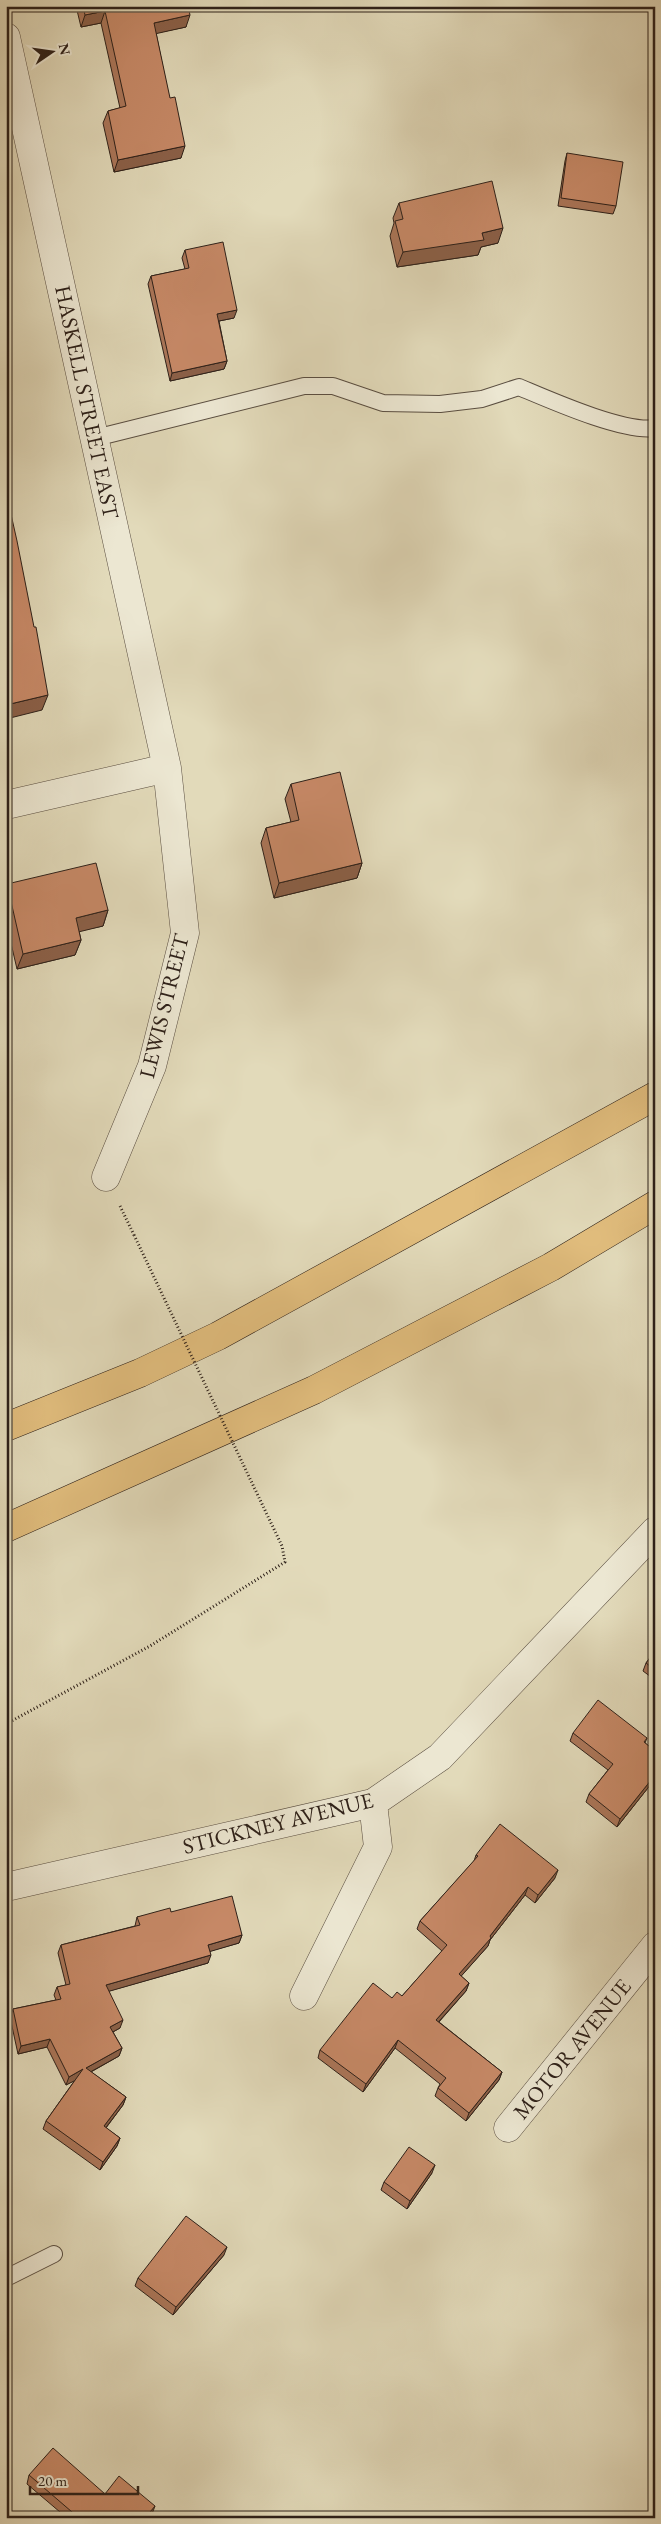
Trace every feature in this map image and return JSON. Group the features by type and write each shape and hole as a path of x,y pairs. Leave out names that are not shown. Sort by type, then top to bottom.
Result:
{"highway":[{"path":"6,1427 140,1373 218,1336 655,1096"},
{"path":"6,1528 314,1390 550,1267 655,1205"}],"street":[{"name":"HASKELL STREET EAST","path":"6,37 167,768"},
{"path":"6,805 167,768"},
{"name":"LEWIS STREET","path":"106,1177 152,1066 185,934 167,768"},
{"name":"STICKNEY AVENUE","path":"6,1887 373,1804 440,1757 655,1531"},
{"path":"304,1996 378,1847 373,1804"},
{"name":"MOTOR AVENUE","path":"508,2128 655,1946"}],"lane":[{"path":"95,438 304,386 333,386 383,402 440,404 482,399 519,387 568,407 641,430 655,428"},
{"path":"6,2278 54,2254"}],"path":[{"path":"6,1724 150,1646 284,1562 282,1546 134,1235"}],"building":[{"path":"83,6 188,6 190,15 154,23 170,98 175,97 185,146 118,160 108,111 126,106 105,11 85,15"},
{"path":"567,153 623,162 616,206 561,198"},
{"path":"492,181 503,228 482,233 484,240 403,252 395,221 403,219 399,203"},
{"path":"223,242 237,310 217,314 227,361 172,373 151,276 189,268 185,250"},
{"path":"6,492 34,627 36,627 48,695 6,705"},
{"path":"340,772 362,863 279,883 266,828 299,820 291,784"},
{"path":"96,863 108,910 76,918 81,940 23,954 7,884"},
{"path":"655,1651 655,1670 646,1663"},
{"path":"598,1700 647,1738 644,1742 655,1751 655,1775 620,1819 589,1794 613,1764 573,1733"},
{"path":"500,1824 558,1870 538,1895 528,1887 490,1936 491,1938 459,1974 469,1983 436,2020 502,2072 469,2113 438,2088 446,2078 398,2040 366,2084 320,2050 373,1983 392,1998 397,1992 402,1996 447,1945 420,1921 478,1856 476,1855"},
{"path":"232,1896 242,1935 208,1945 211,1955 106,1985 123,2020 110,2027 122,2048 86,2068 126,2097 104,2126 120,2138 103,2162 46,2121 83,2069 69,2077 50,2039 21,2046 13,2009 61,1999 57,1987 70,1984 61,1945 140,1925 137,1917 170,1908 171,1912"},
{"path":"409,2147 435,2165 410,2201 384,2182"},
{"path":"186,2216 227,2247 176,2307 138,2278"},
{"path":"53,2448 105,2494 119,2476 155,2506 145,2518 79,2518 29,2475"}]}
